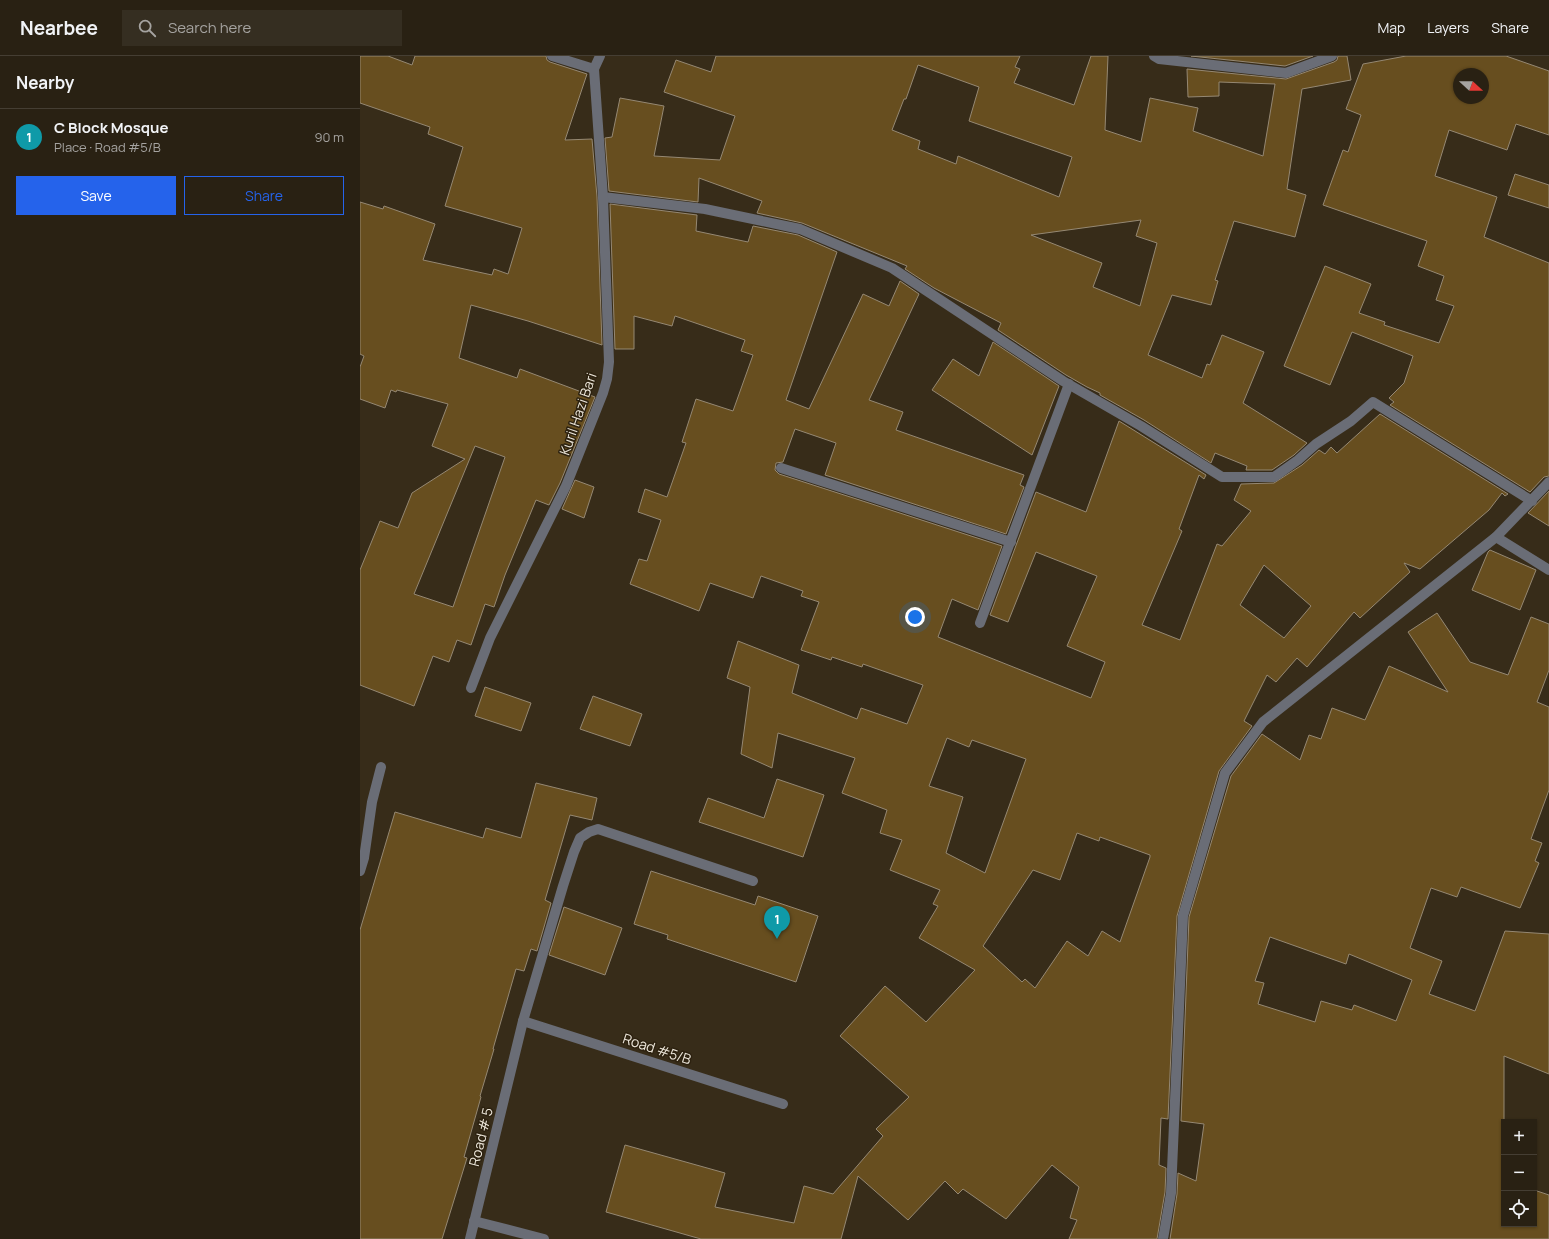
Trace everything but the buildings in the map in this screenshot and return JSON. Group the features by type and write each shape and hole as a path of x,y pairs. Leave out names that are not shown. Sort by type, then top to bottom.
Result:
{"street":[{"path":"552,56 594,69"},
{"name":"Kuril Hazi Bari","path":"471,688 490,638 566,486 607,379 609,362 603,197 594,69 600,56"},
{"path":"1154,56 1159,59 1286,73 1332,56"},
{"path":"603,197 705,209 800,229 892,268 1069,384 1142,426 1222,477 1274,477 1298,460 1316,444 1351,421 1373,402 1532,501"},
{"path":"980,623 1069,384"},
{"path":"780,468 1011,542"},
{"path":"1163,1239 1171,1193 1183,916 1225,773 1264,722 1496,536 1549,482"},
{"path":"1496,536 1549,570"},
{"path":"360,871 364,858 372,802 381,767"},
{"name":"Road # 5","path":"470,1239 523,1021 574,852 580,838 589,832 598,829 753,880"},
{"name":"Road #5/B","path":"523,1021 783,1104"},
{"path":"474,1221 544,1239"}],"place":[{"name":"C Block Mosque","path":"777,939"}]}
